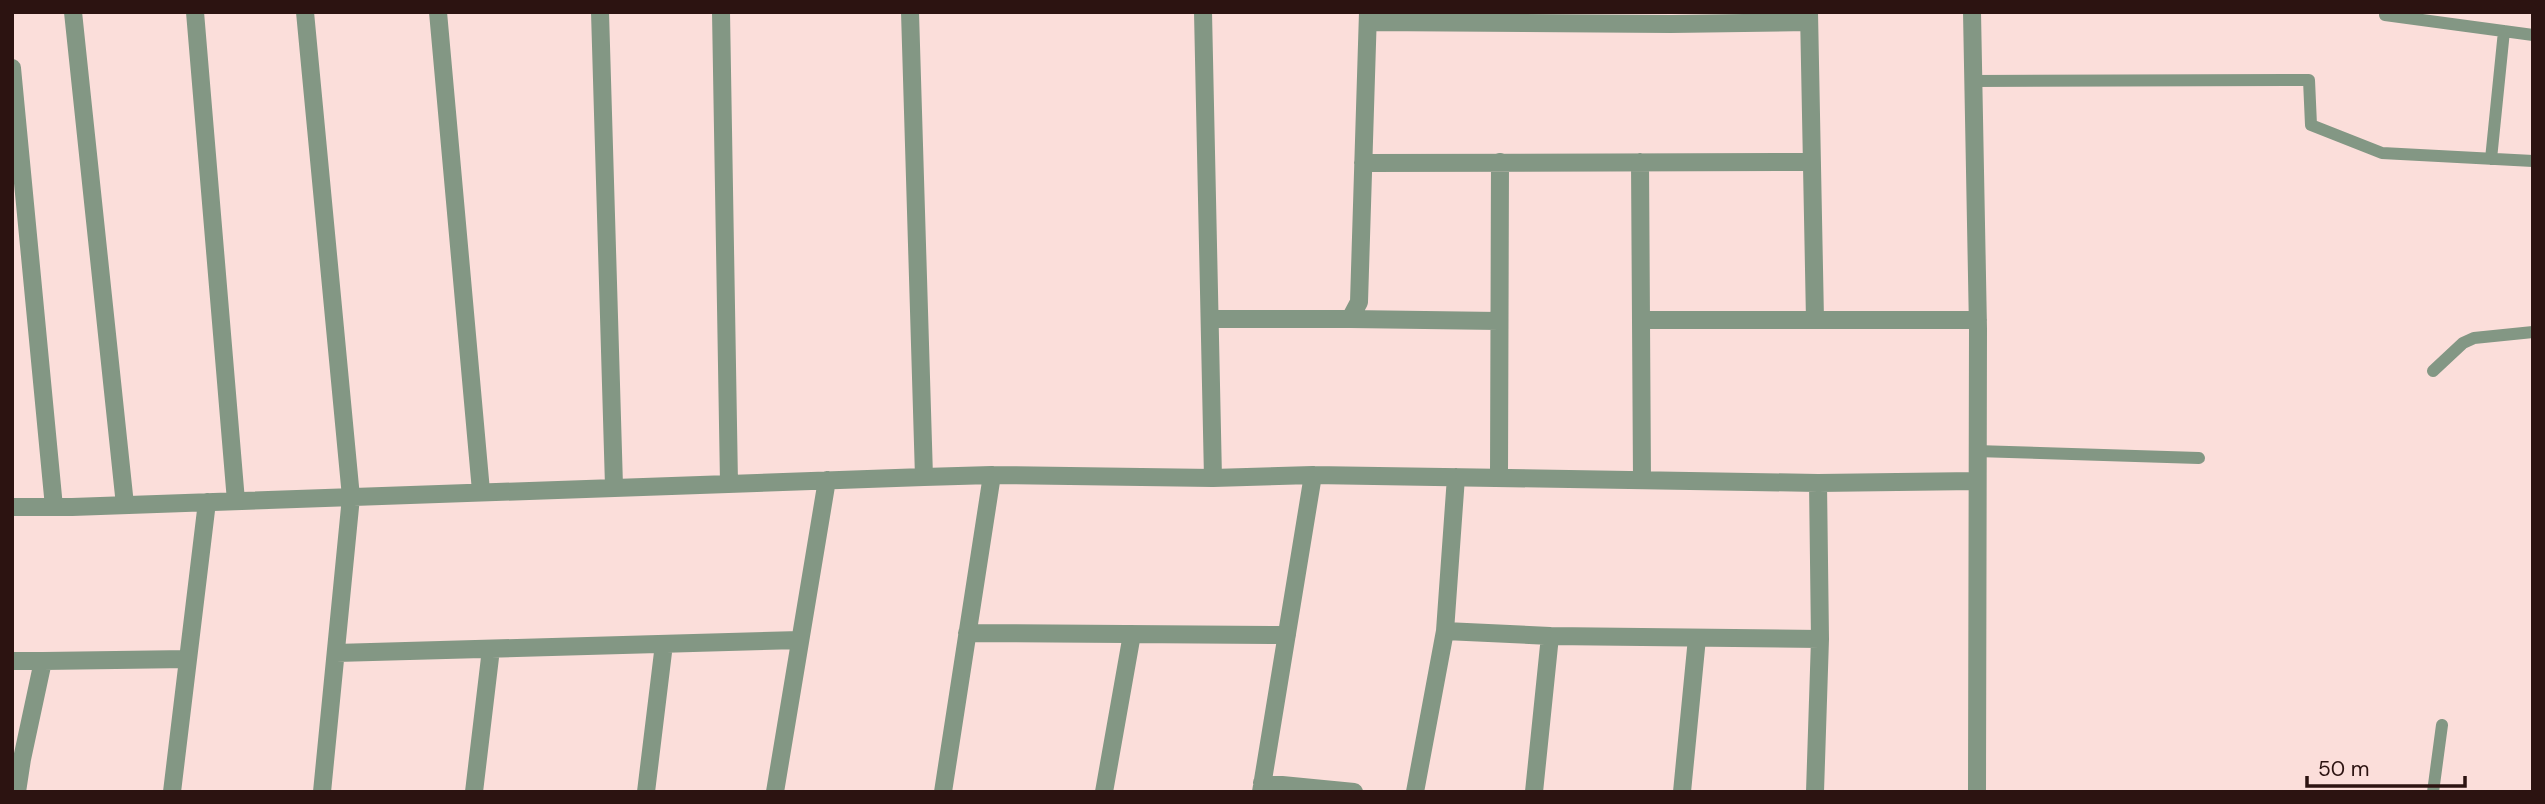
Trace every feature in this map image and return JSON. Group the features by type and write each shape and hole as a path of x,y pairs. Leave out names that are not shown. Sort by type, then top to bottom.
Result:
{"street":[{"path":"73,12 125,505"},
{"path":"195,12 236,501"},
{"path":"305,12 351,497 322,792"},
{"path":"438,12 481,491"},
{"path":"600,12 614,486"},
{"path":"721,12 730,483"},
{"path":"910,12 924,477"},
{"path":"1203,12 1213,478"},
{"path":"1972,12 1978,320 1978,792"},
{"path":"1350,319 1359,302 1368,17 1809,17 1815,320"},
{"path":"12,68 54,507"},
{"path":"1499,478 1500,162"},
{"path":"1640,162 1642,480"},
{"path":"1363,163 1812,162"},
{"path":"1210,319 1499,321"},
{"path":"1641,320 1978,320"},
{"path":"943,792 992,475"},
{"path":"12,507 992,475 1213,478 1313,475 1818,483 1976,481"},
{"path":"1313,475 1262,787 1354,792"},
{"path":"1415,792 1445,631 1457,477"},
{"path":"775,792 827,480"},
{"path":"1815,792 1819,639 1818,483"},
{"path":"172,792 207,502"},
{"path":"1445,631 1550,636 1819,639"},
{"path":"967,633 1287,635"},
{"path":"1104,792 1132,634"},
{"path":"1534,792 1550,636"},
{"path":"1682,792 1697,638"},
{"path":"336,653 800,640"},
{"path":"646,792 664,644"},
{"path":"474,792 491,649"},
{"path":"12,661 188,659"},
{"path":"17,792 43,661"}],"lane":[{"path":"2385,15 2533,35"},
{"path":"2491,159 2504,31"},
{"path":"1973,81 2309,80 2311,125 2382,153 2533,161"},
{"path":"2433,370 2463,343 2474,338 2533,332"},
{"path":"1976,452 2199,458"},
{"path":"2433,792 2442,725"}]}
